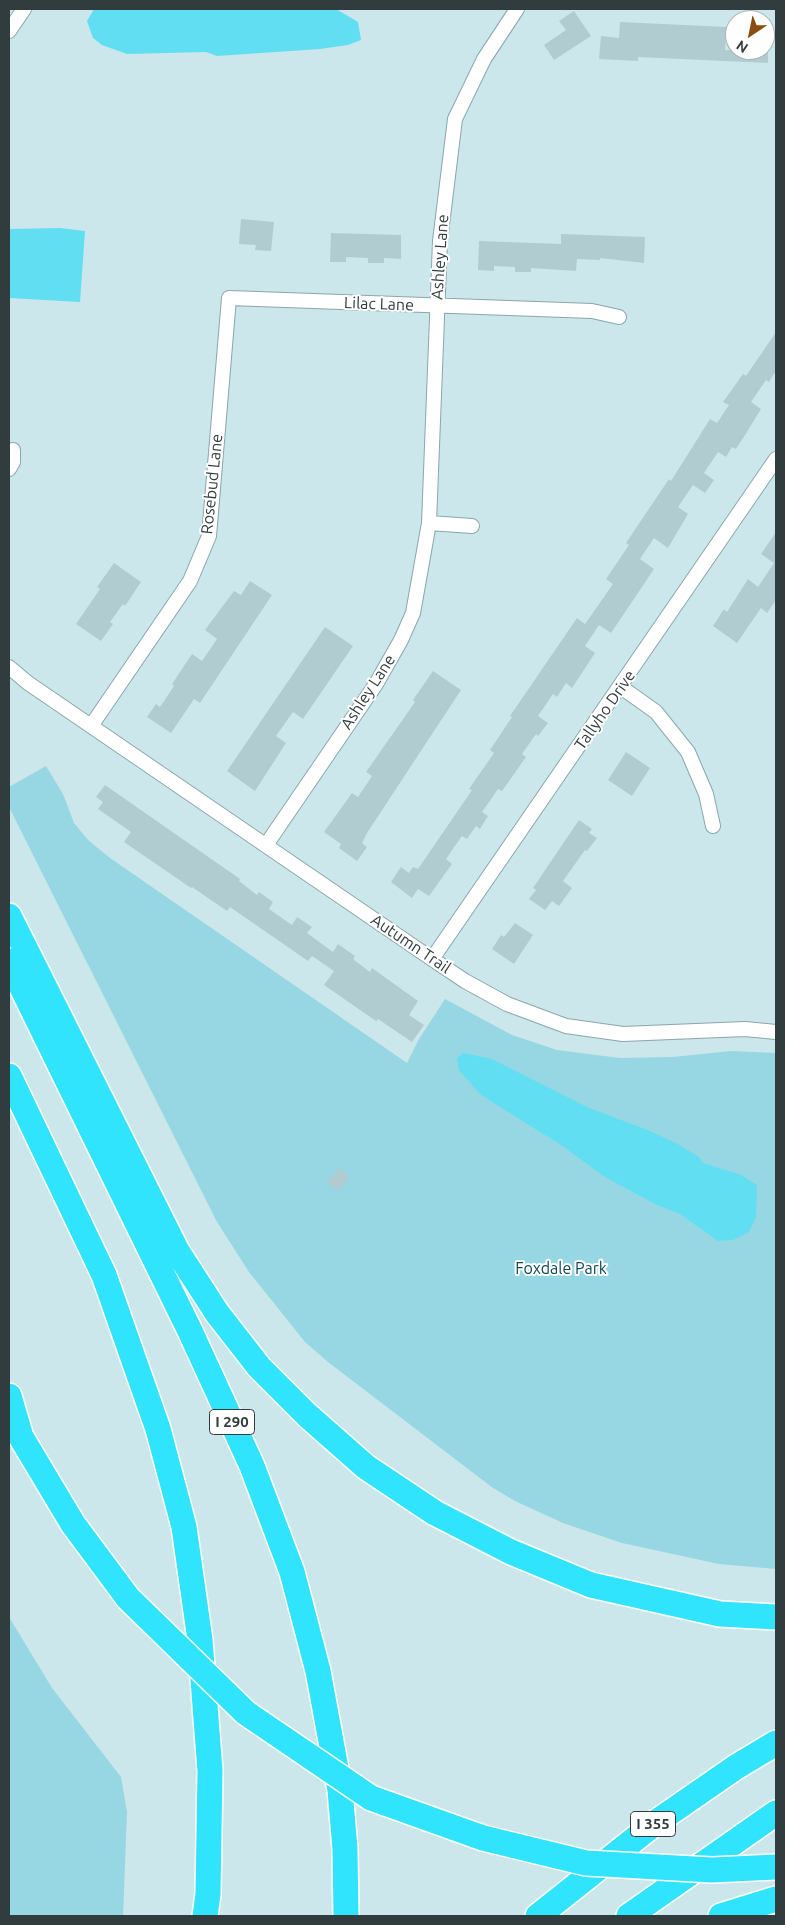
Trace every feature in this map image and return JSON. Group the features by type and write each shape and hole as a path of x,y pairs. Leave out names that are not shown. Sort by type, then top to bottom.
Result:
{"highway":[{"path":"9,916 177,1252 217,1313 259,1367 307,1415 366,1467 435,1514 511,1552 591,1585 618,1592 720,1614 776,1617"},
{"name":"I 290","path":"9,961 190,1332 252,1466 292,1572 318,1671 340,1790 346,1849 346,1916"},
{"path":"9,1076 104,1276 158,1429 184,1526 200,1640 210,1771 208,1894 205,1916"},
{"path":"9,1396 26,1445 73,1524 128,1598 246,1713 371,1798 483,1838 586,1863 712,1870 776,1867"},
{"name":"I 355","path":"538,1916 655,1823 736,1766 776,1743"},
{"path":"629,1916 776,1813"},
{"path":"721,1916 776,1899"}],"street":[{"path":"9,31 24,9"},
{"name":"Ashley Lane","path":"266,844 376,684 401,640 413,613 429,523 440,241 457,111 484,59 517,9"},
{"name":"Lilac Lane","path":"229,298 592,312 619,317"},
{"name":"Rosebud Lane","path":"91,726 190,581 209,536 229,298"},
{"path":"9,469 13,462 13,450"},
{"name":"Tallyho Drive","path":"432,959 621,687 776,459"},
{"path":"429,523 472,526"},
{"name":"Autumn Trail","path":"9,667 28,683 432,959 465,981 506,1004 566,1026 623,1034 745,1029 776,1032"},
{"path":"621,687 656,712 688,752 706,794 713,826"}],"green space":[{"name":"Foxdale Park","path":"46,766 63,794 74,823 88,840 110,858 407,1063 419,1039 445,999 512,1035 557,1050 620,1058 673,1057 731,1051 776,1053 776,1569 719,1564 622,1543 563,1523 515,1501 493,1488 328,1362 305,1342 249,1272 217,1222 9,807 9,787"},
{"path":"9,1617 52,1688 121,1777 127,1812 123,1916 9,1916"}],"shaded area":[{"path":"94,9 336,9 358,22 361,40 348,45 320,49 217,56 206,52 127,54 102,45 93,38 87,21"},
{"path":"60,228 85,231 80,302 9,298 9,229"},
{"path":"463,1053 492,1059 587,1107 676,1143 699,1157 703,1163 741,1175 757,1185 756,1217 749,1232 733,1240 718,1241 680,1214 657,1205 605,1177 561,1145 481,1095 459,1070 457,1058"}],"building":[{"path":"574,11 591,36 554,60 544,45 566,30 559,21"},
{"path":"620,22 725,27 725,60 768,60 768,63 638,57 638,61 599,59 601,36 619,38"},
{"path":"241,219 274,222 271,251 255,250 256,245 239,244"},
{"path":"331,233 401,235 401,259 384,258 384,263 368,263 368,258 346,257 346,262 330,262"},
{"path":"561,234 645,237 644,263 600,258 600,260 577,259 576,271 531,268 531,272 515,272 515,267 494,266 494,271 478,270 479,241 561,244"},
{"path":"776,332 776,371 769,382 766,380 751,402 761,409 747,432 736,449 732,447 726,457 718,452 704,473 714,480 705,493 693,485 678,507 688,514 668,548 654,538 640,559 654,569 611,633 599,625 585,646 595,653 572,688 566,683 557,697 553,694 538,716 548,723 538,736 536,734 522,754 526,757 502,791 498,789 482,812 488,816 480,829 476,826 467,839 462,836 446,859 452,864 429,896 418,889 412,898 391,882 401,867 409,873 413,867 418,869 472,790 469,789 494,753 490,750 512,717 510,716 577,618 585,624 613,584 606,579 629,545 626,543 669,479 671,481 710,419 717,423 729,405 723,402 743,374 746,376"},
{"path":"776,532 776,600 767,613 761,608 737,643 713,626 724,609 727,612 748,579 758,587 774,563 761,554"},
{"path":"114,563 141,582 125,606 123,604 110,622 113,624 101,641 76,624 100,589 97,587"},
{"path":"250,581 272,595 200,703 194,699 171,733 147,717 156,704 160,707 174,686 172,684 192,654 202,661 217,639 205,630 234,591 241,595"},
{"path":"325,627 353,646 303,719 293,712 276,736 286,743 255,791 227,771"},
{"path":"433,671 461,690 367,833 362,843 367,847 357,861 339,848 341,844 324,832 352,793 358,797 372,776 366,772 415,702 413,700"},
{"path":"626,752 650,768 632,796 608,780"},
{"path":"105,785 240,879 239,881 257,895 259,892 273,902 269,909 292,925 297,917 312,927 307,933 333,952 338,944 355,956 353,959 370,972 372,968 418,1001 409,1015 424,1025 412,1042 378,1019 376,1021 324,985 334,971 312,956 308,961 230,907 227,911 124,842 131,832 98,809 103,802 96,797"},
{"path":"579,820 592,829 589,833 597,838 587,851 585,850 563,881 572,888 559,906 552,901 545,910 529,899 536,890 533,888"},
{"path":"515,923 533,935 514,964 492,949 501,935 504,937"},
{"path":"339,1168 350,1177 338,1191 327,1182"}]}
